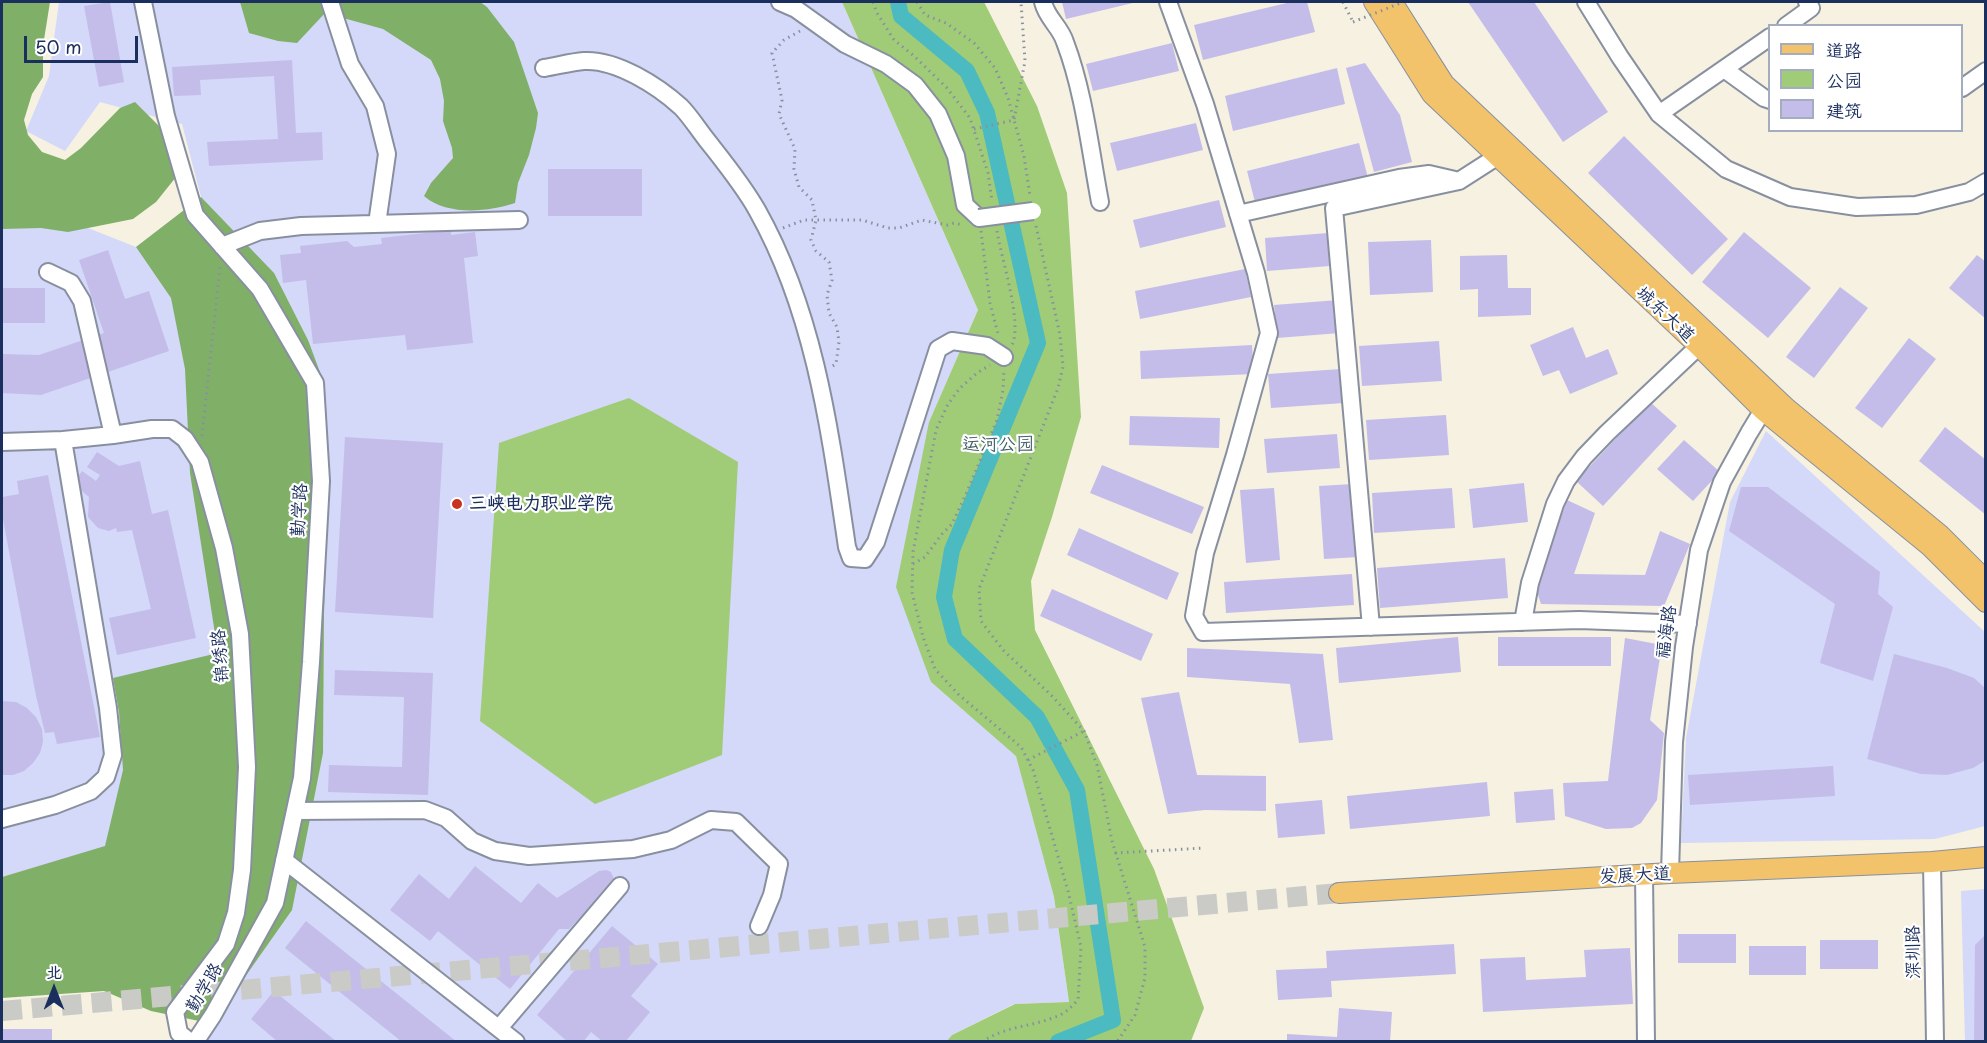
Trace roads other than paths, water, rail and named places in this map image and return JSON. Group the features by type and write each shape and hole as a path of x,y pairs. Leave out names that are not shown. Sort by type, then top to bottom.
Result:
{"main road":[{"name":"城东大道","path":"1374,2 1432,94 1699,346 1763,410 1930,546 1986,602"},
{"name":"城东大道","path":"1392,2 1444,84 1786,408 1940,535 1986,581"},
{"name":"发展大道","path":"1932,862 1986,847"},
{"name":"发展大道","path":"1339,893 1670,873 1932,862 1986,857"}],"street":[{"name":"勤学路","path":"143,2 166,116 195,215 260,289 315,383 321,480 302,778 275,903 213,1015 195,1041"},
{"path":"330,2 350,64 375,106 387,154 377,224"},
{"path":"780,2 796,9 845,44 886,64 915,85 938,114 956,156 964,205 980,218 1033,211"},
{"path":"1043,2 1045,13 1065,39 1079,91 1100,201"},
{"path":"1168,2 1205,104 1256,273 1269,333 1205,553 1194,616 1203,632 1579,620 1688,624"},
{"path":"1586,2 1659,114 1726,169 1790,197 1857,207 1916,205 1969,192 1986,182"},
{"path":"1789,24 1811,8 1807,2"},
{"path":"1659,114 1768,38"},
{"path":"544,68 585,61 611,65 647,81 682,108 729,167 757,210 790,281 812,346 828,429 846,547 851,558 865,559 876,542 938,349 952,341 987,346 1004,357"},
{"path":"1724,69 1768,99"},
{"path":"1963,87 1986,71"},
{"path":"1371,627 1334,208 1459,181 1498,156"},
{"path":"1238,214 1399,178 1429,174 1459,181"},
{"path":"222,246 260,231 301,226 519,220"},
{"path":"48,272 71,283 82,300 113,435"},
{"path":"1523,622 1530,583 1555,504 1566,481 1584,457 1607,433 1699,346"},
{"name":"福海路","path":"1670,873 1674,742 1699,550 1722,482 1763,410"},
{"name":"锦绣路","path":"2,442 63,440 152,429 172,429 185,439 200,462 224,548 240,634 247,767 242,870 236,913 225,944 176,1012 179,1033 190,1041"},
{"path":"2,819 55,806 91,791 105,777 113,755 108,708 63,440"},
{"path":"295,811 425,810 446,818 472,841 495,851 529,856 633,849 671,840 711,820 736,822 779,864 772,895 759,926"},
{"path":"284,860 516,1041"},
{"name":"深圳路","path":"1932,862 1935,1041"},
{"path":"1644,875 1646,1041"},
{"path":"500,1028 620,886"}],"waterway":[{"path":"898,2 901,16 967,71 987,113 1038,343 952,550 944,597 955,639 1037,717 1077,790 1113,1020 1058,1042"}],"tunnel":[{"path":"2,1011 1339,893"}],"place":[{"name":"三峡电力职业学院","path":"457,504"}],"park label":[{"name":"运河公园","path":"998,445"}]}
